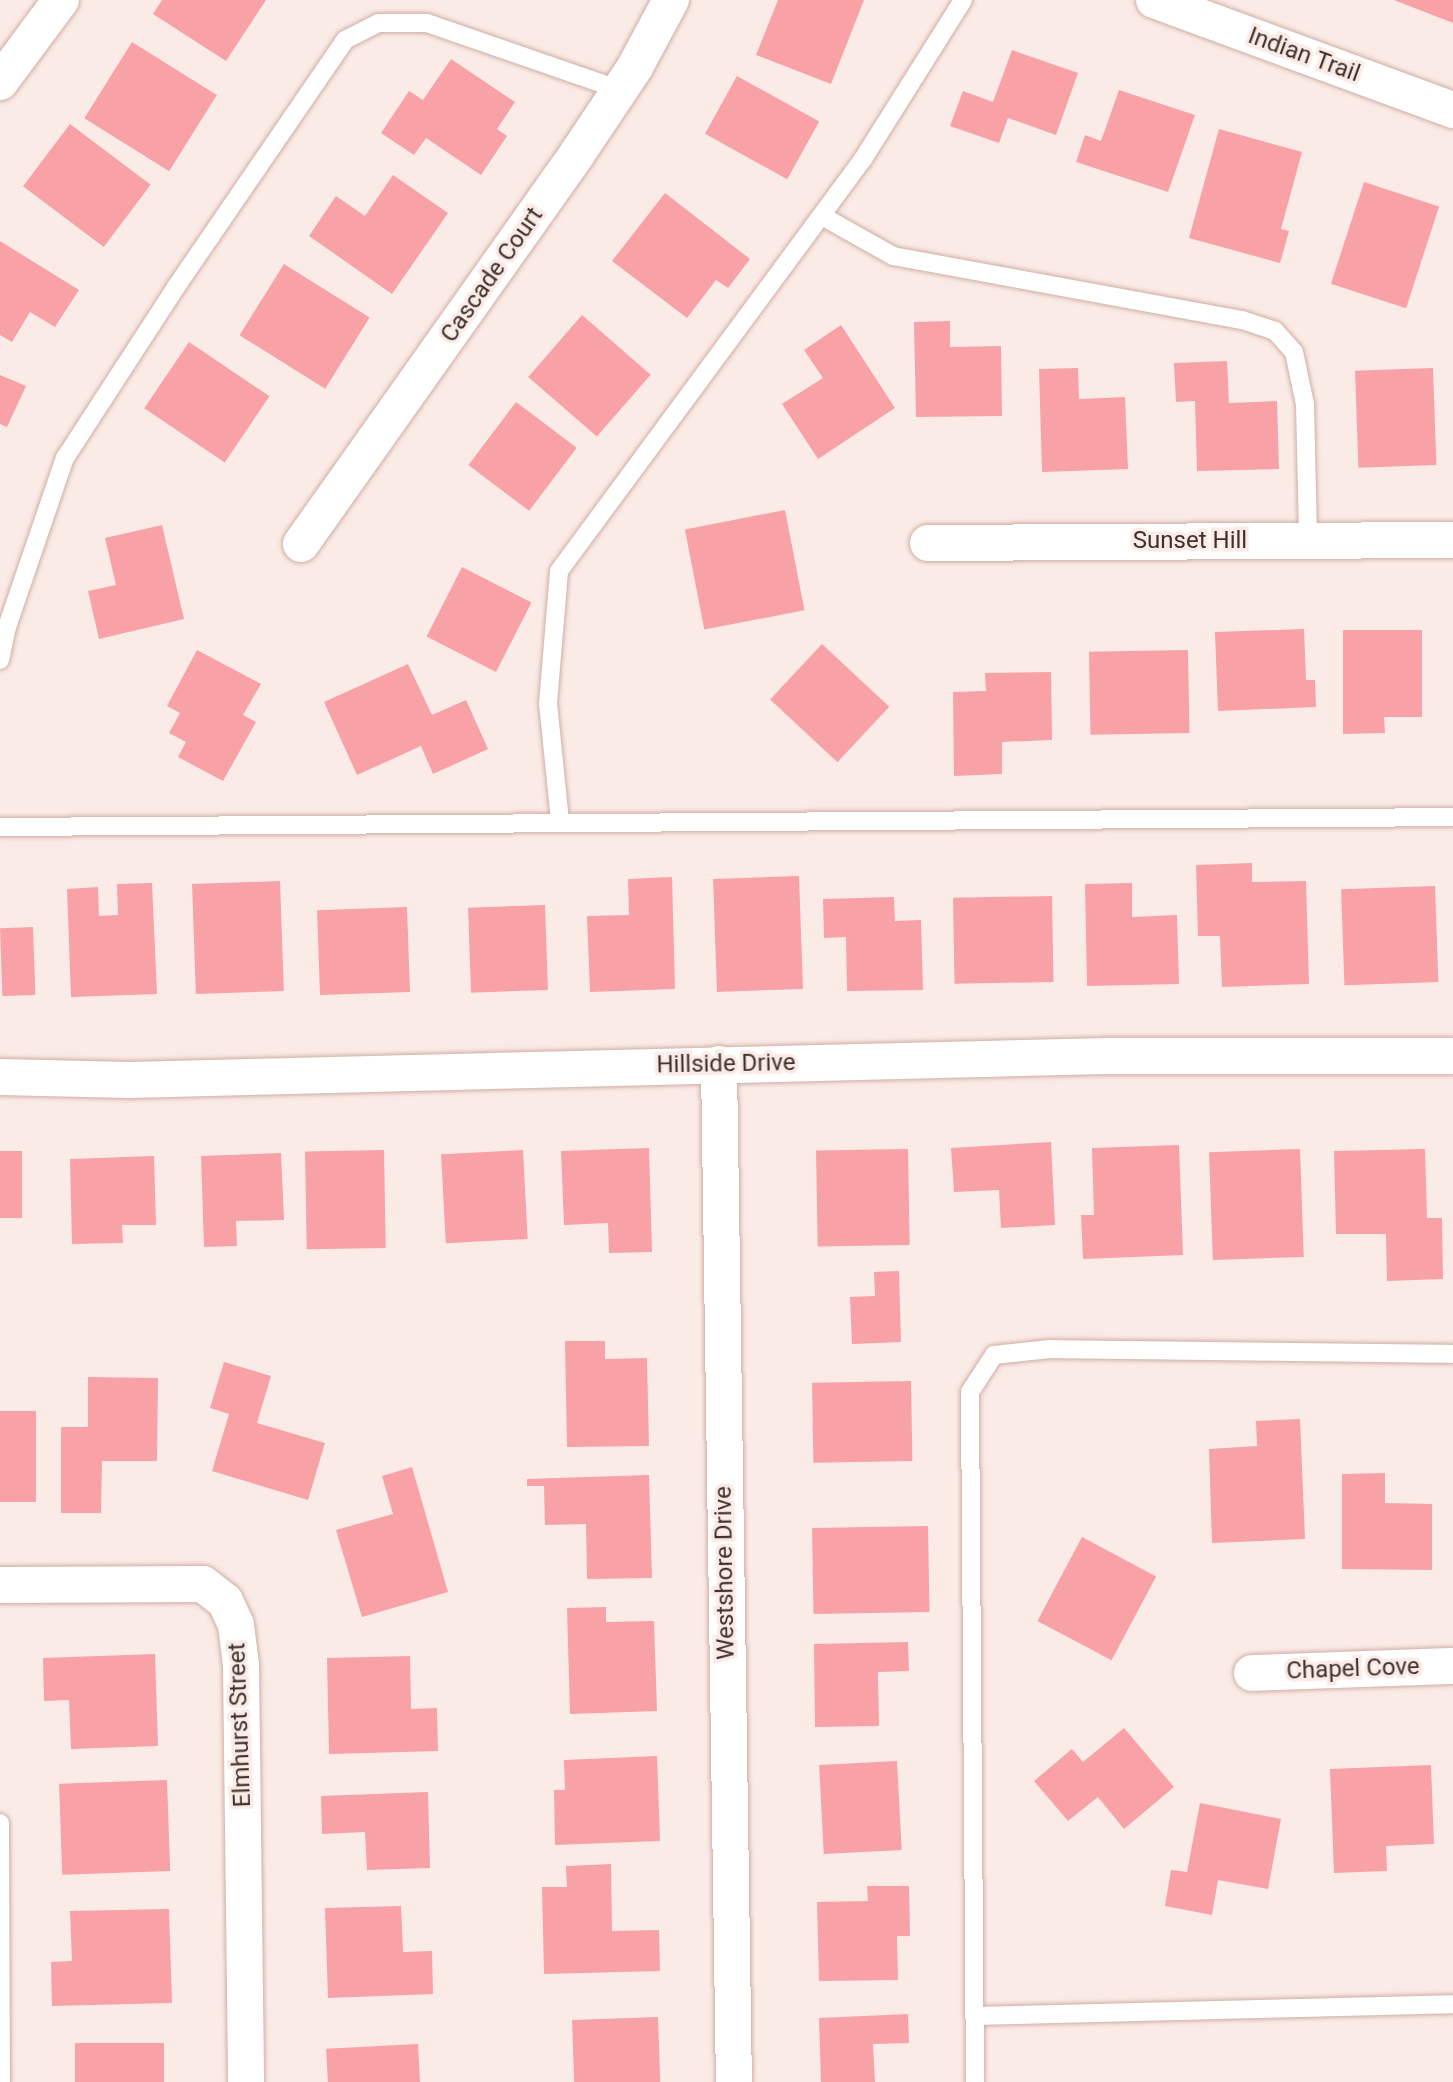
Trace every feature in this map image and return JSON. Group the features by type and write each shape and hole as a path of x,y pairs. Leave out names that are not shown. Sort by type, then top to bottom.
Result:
{"street":[{"path":"0,82 61,0"},
{"name":"Cascade Court","path":"301,544 620,90 671,0"},
{"name":"Indian Trail","path":"1154,0 1453,110"},
{"name":"Sunset Hill","path":"928,543 1453,540"},
{"name":"Hillside Drive","path":"0,1077 129,1080 1107,1056 1453,1056"},
{"name":"Westshore Drive","path":"719,1064 734,2082"},
{"name":"Elmhurst Street","path":"0,1585 203,1584 225,1601 236,1625 241,1665 246,2082"},
{"name":"Chapel Cove","path":"1252,1673 1453,1666"}],"lane":[{"path":"560,821 548,703 559,571 863,159 963,0"},
{"path":"0,660 7,627 65,458 176,287 345,40 378,23 427,23 620,90"},
{"path":"822,216 893,256 1242,320 1275,331 1294,352 1305,404 1308,541"},
{"path":"0,827 1453,817"},
{"path":"975,2082 970,1392 994,1355 1050,1349 1453,1354"},
{"path":"0,1823 1,2082"},
{"path":"974,2016 1453,2004"}],"building":[{"path":"162,0 266,0 226,61 153,14"},
{"path":"778,0 864,0 831,84 756,55"},
{"path":"1394,0 1453,0 1453,23"},
{"path":"132,42 217,95 169,171 84,118"},
{"path":"1012,50 1078,73 1056,135 1008,118 999,143 950,126 963,91 993,102"},
{"path":"451,59 515,102 497,129 507,136 481,175 426,138 414,155 381,133 409,91 423,100"},
{"path":"737,76 819,122 787,179 705,134"},
{"path":"1119,90 1195,115 1168,192 1076,162 1085,135 1101,141"},
{"path":"70,124 151,185 104,247 23,186"},
{"path":"1219,129 1302,152 1281,229 1289,231 1280,263 1189,238"},
{"path":"393,175 448,213 392,294 309,236 336,196 365,216"},
{"path":"1364,182 1439,206 1406,308 1331,284"},
{"path":"665,193 750,259 728,288 716,280 687,318 612,261"},
{"path":"0,241 79,290 55,327 30,312 12,342 0,335"},
{"path":"284,264 370,318 325,389 239,335"},
{"path":"582,315 651,375 597,437 528,377"},
{"path":"950,321 950,347 1001,346 1002,416 916,417 914,322"},
{"path":"841,325 895,408 818,459 782,404 823,378 804,350"},
{"path":"189,342 269,396 225,463 144,408"},
{"path":"1227,361 1229,403 1277,401 1279,469 1197,471 1195,401 1176,402 1174,363"},
{"path":"1078,368 1079,399 1125,397 1128,469 1042,472 1039,369"},
{"path":"1433,368 1436,465 1358,468 1355,371"},
{"path":"0,375 26,386 7,427 0,424"},
{"path":"516,402 577,448 529,511 468,465"},
{"path":"785,510 804,610 704,630 685,529"},
{"path":"162,525 184,619 99,639 88,591 116,585 105,538"},
{"path":"462,567 531,602 496,672 427,636"},
{"path":"1304,629 1306,680 1315,680 1316,707 1218,711 1215,632"},
{"path":"1343,630 1422,630 1422,717 1384,717 1385,733 1343,734"},
{"path":"822,644 889,707 837,762 770,700"},
{"path":"197,650 261,684 243,715 256,722 223,781 178,757 186,742 169,733 180,713 167,706"},
{"path":"1188,650 1189,733 1090,735 1089,652"},
{"path":"408,664 432,715 466,700 488,749 433,774 421,746 357,775 324,702"},
{"path":"1051,672 1052,740 1002,742 1002,774 954,776 953,692 986,691 985,673"},
{"path":"1252,863 1252,882 1306,881 1309,984 1222,987 1220,936 1198,936 1196,865"},
{"path":"799,876 803,989 717,992 713,879"},
{"path":"672,877 675,989 590,992 587,916 629,915 628,879"},
{"path":"280,881 284,991 196,994 192,884"},
{"path":"152,883 157,994 71,997 67,889 98,887 99,916 118,915 117,884"},
{"path":"1132,883 1132,917 1177,915 1179,984 1087,986 1085,884"},
{"path":"1435,886 1438,982 1344,985 1341,889"},
{"path":"1052,896 1054,982 955,984 953,898"},
{"path":"894,897 895,921 921,920 923,990 847,991 846,937 824,938 823,899"},
{"path":"545,905 548,990 471,993 468,908"},
{"path":"407,907 410,992 320,995 317,910"},
{"path":"33,927 35,995 2,996 0,928"},
{"path":"1051,1142 1055,1225 1001,1228 999,1190 954,1192 951,1148"},
{"path":"1179,1145 1183,1255 1083,1259 1081,1215 1094,1215 1092,1148"},
{"path":"649,1148 652,1252 609,1253 608,1223 564,1225 561,1151"},
{"path":"908,1149 910,1245 818,1247 816,1151"},
{"path":"1300,1149 1304,1257 1213,1260 1209,1152"},
{"path":"1425,1149 1427,1218 1442,1218 1443,1279 1387,1281 1386,1234 1336,1234 1334,1151"},
{"path":"384,1150 386,1248 307,1249 305,1151"},
{"path":"523,1150 528,1239 446,1243 441,1154"},
{"path":"0,1151 22,1151 22,1218 0,1218"},
{"path":"281,1153 284,1220 236,1221 237,1246 204,1247 201,1156"},
{"path":"154,1156 156,1225 122,1225 123,1243 72,1244 70,1159"},
{"path":"899,1271 901,1342 852,1344 850,1297 875,1296 874,1272"},
{"path":"565,1341 605,1341 605,1359 647,1358 649,1446 567,1447"},
{"path":"224,1362 271,1376 257,1423 325,1443 308,1500 212,1471 229,1414 210,1408"},
{"path":"88,1377 158,1378 157,1461 102,1461 101,1513 61,1513 61,1427 88,1427"},
{"path":"911,1381 912,1461 813,1463 812,1383"},
{"path":"0,1411 36,1411 36,1502 0,1502"},
{"path":"1300,1419 1305,1539 1212,1543 1209,1449 1257,1446 1256,1421"},
{"path":"412,1467 448,1592 362,1617 336,1530 393,1514 382,1476"},
{"path":"1385,1473 1385,1503 1432,1504 1432,1570 1342,1569 1342,1474"},
{"path":"649,1475 652,1578 587,1579 586,1524 545,1525 544,1486 527,1486 527,1479"},
{"path":"928,1526 930,1612 814,1614 812,1528"},
{"path":"1082,1537 1156,1576 1112,1660 1037,1621"},
{"path":"606,1607 606,1622 654,1621 657,1711 570,1714 567,1608"},
{"path":"908,1642 909,1671 878,1672 879,1726 815,1727 814,1644"},
{"path":"155,1654 158,1746 71,1749 69,1700 44,1701 43,1658"},
{"path":"410,1656 411,1709 437,1708 438,1751 329,1754 327,1658"},
{"path":"1124,1728 1174,1787 1124,1829 1098,1797 1068,1821 1034,1781 1072,1749 1083,1762"},
{"path":"657,1756 660,1841 555,1845 554,1790 565,1790 564,1760"},
{"path":"897,1761 902,1850 824,1854 819,1765"},
{"path":"1431,1765 1434,1844 1386,1846 1387,1871 1334,1873 1330,1769"},
{"path":"167,1780 170,1871 62,1875 59,1784"},
{"path":"428,1792 430,1868 367,1870 365,1832 322,1834 321,1796"},
{"path":"1200,1803 1281,1819 1268,1889 1218,1880 1212,1915 1165,1906 1171,1870 1187,1872"},
{"path":"611,1864 612,1931 659,1930 660,1971 544,1974 542,1887 567,1887 566,1866"},
{"path":"867,1886 909,1886 910,1936 897,1936 898,1980 819,1981 817,1902 868,1901"},
{"path":"401,1906 403,1952 432,1951 433,1994 328,1998 325,1908"},
{"path":"169,1909 172,2003 52,2006 51,1962 72,1961 70,1911"},
{"path":"908,2014 909,2043 873,2044 875,2082 821,2082 819,2018"},
{"path":"658,2017 660,2082 574,2082 572,2020"},
{"path":"75,2043 164,2043 164,2082 75,2082"},
{"path":"418,2044 420,2082 328,2082 326,2049"}]}
